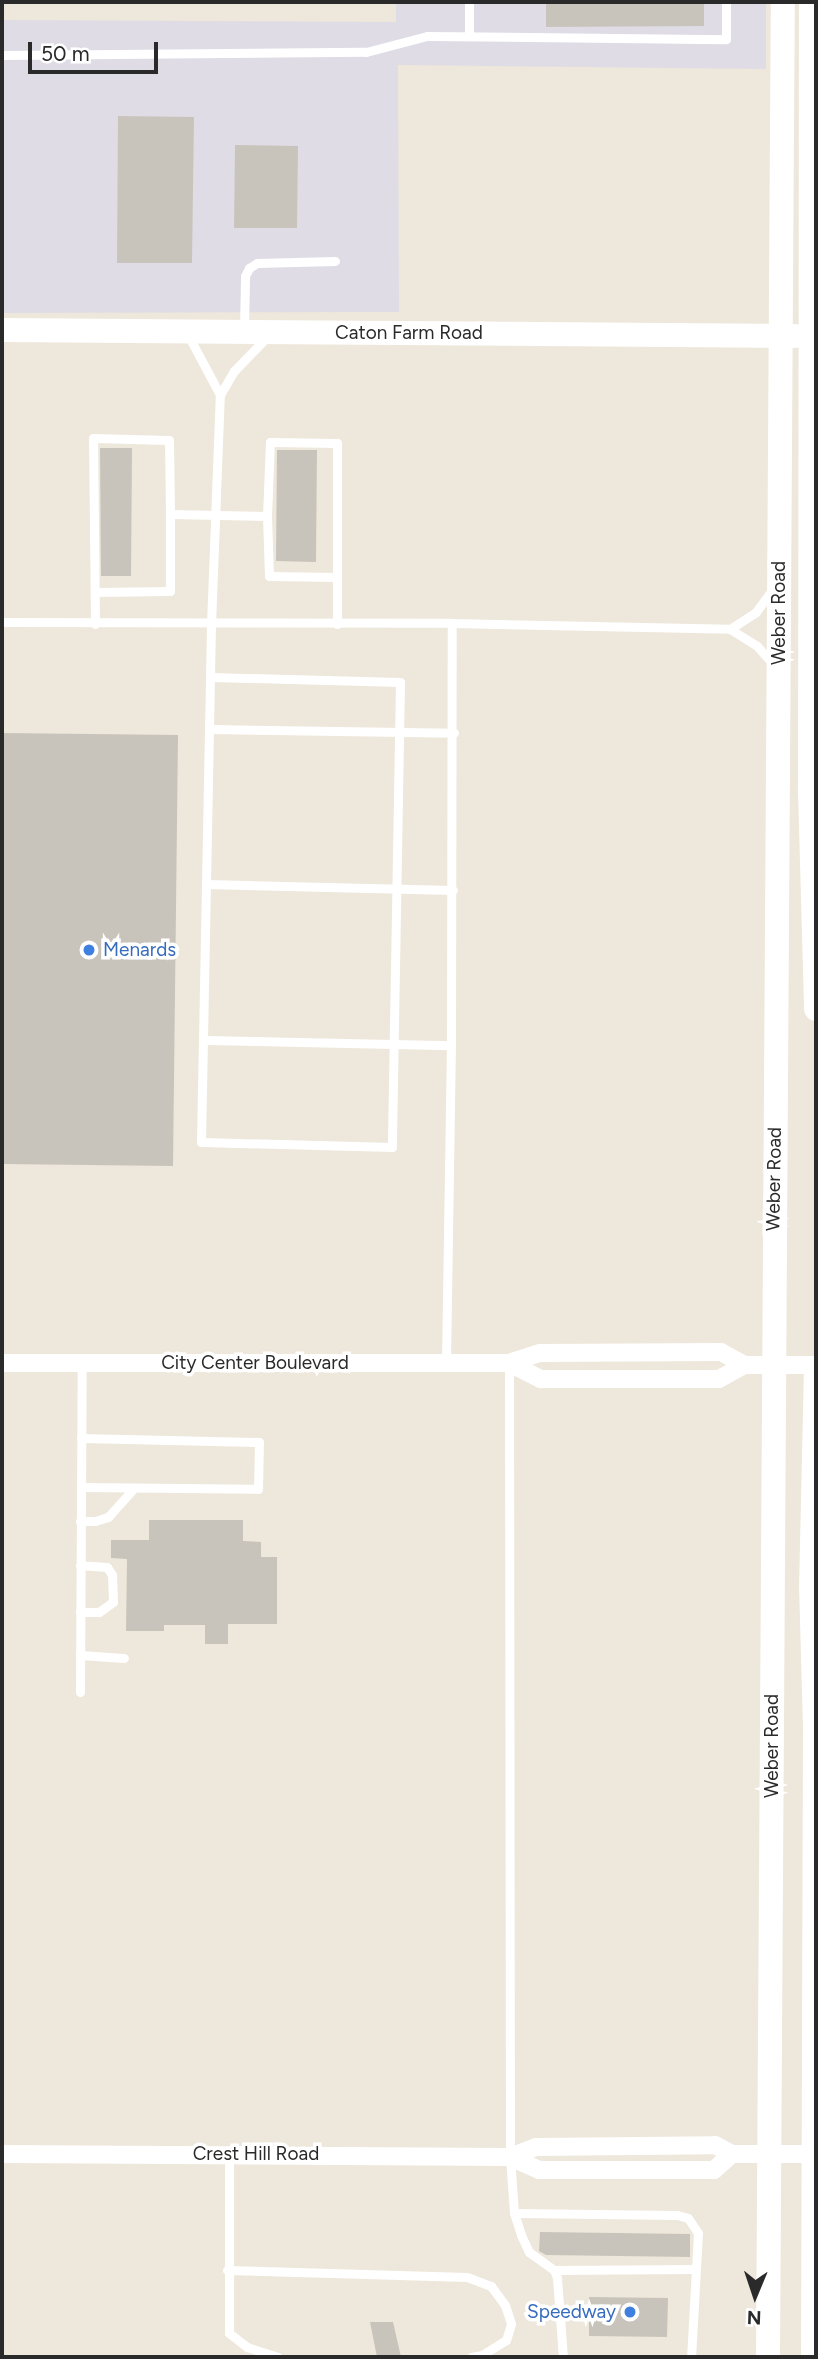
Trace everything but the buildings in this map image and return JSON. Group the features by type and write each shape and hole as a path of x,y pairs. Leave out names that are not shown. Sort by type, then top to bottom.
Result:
{"main road":[{"name":"Weber Road","path":"768,2357 783,2"},
{"name":"Weber Road","path":"811,2 813,336 810,791 816,1009"},
{"name":"Caton Farm Road","path":"2,330 813,336"},
{"path":"813,2357 816,1368"}],"street":[{"name":"City Center Boulevard","path":"2,1363 509,1363 540,1353 721,1352 744,1365"},
{"name":"City Center Boulevard","path":"509,1363 541,1379 719,1379 744,1365"},
{"path":"744,1365 816,1368"},
{"name":"Crest Hill Road","path":"2,2154 229,2153 510,2157 536,2147 550,2146 715,2145 732,2154 814,2154"},
{"name":"Crest Hill Road","path":"510,2157 539,2170 714,2170 732,2154"}],"lane":[{"path":"469,2 469,36"},
{"path":"2,55 366,52 427,36 726,38 726,2"},
{"path":"244,330 245,276 249,268 257,263 335,261"},
{"path":"186,331 220,395"},
{"path":"211,677 400,682 392,1147 201,1142 211,625 220,395 234,371 272,332"},
{"path":"95,592 170,591 169,440 93,439 95,624"},
{"path":"337,577 269,576 267,516 270,442 337,443 337,577 337,624"},
{"path":"170,514 267,516"},
{"path":"730,629 755,612 779,578"},
{"path":"2,622 211,625 452,623 730,629 757,646 779,673"},
{"path":"446,1362 453,890 452,623"},
{"path":"210,729 454,733"},
{"path":"207,884 453,890"},
{"path":"204,1041 451,1045"},
{"path":"80,1692 82,1363"},
{"path":"509,1363 510,2157 514,2213 529,2252 554,2270 695,2269"},
{"path":"81,1438 259,1441 258,1489 81,1487"},
{"path":"80,1521 95,1521 108,1517 134,1488"},
{"path":"80,1564 107,1567 112,1575 113,1602 99,1612 80,1612"},
{"path":"80,1656 124,1658"},
{"path":"229,2153 229,2333 247,2347 277,2357"},
{"path":"514,2213 682,2216 694,2223 698,2233 691,2357"},
{"path":"227,2270 467,2277 491,2286 505,2305 511,2324 506,2340 482,2356 471,2357"},
{"path":"554,2270 563,2357"}],"shaded area":[{"path":"396,2 766,2 766,69 398,65 399,312 2,313 2,20 396,22"}],"place":[{"name":"Menards","path":"89,950"},
{"name":"Speedway","path":"630,2312"}]}
